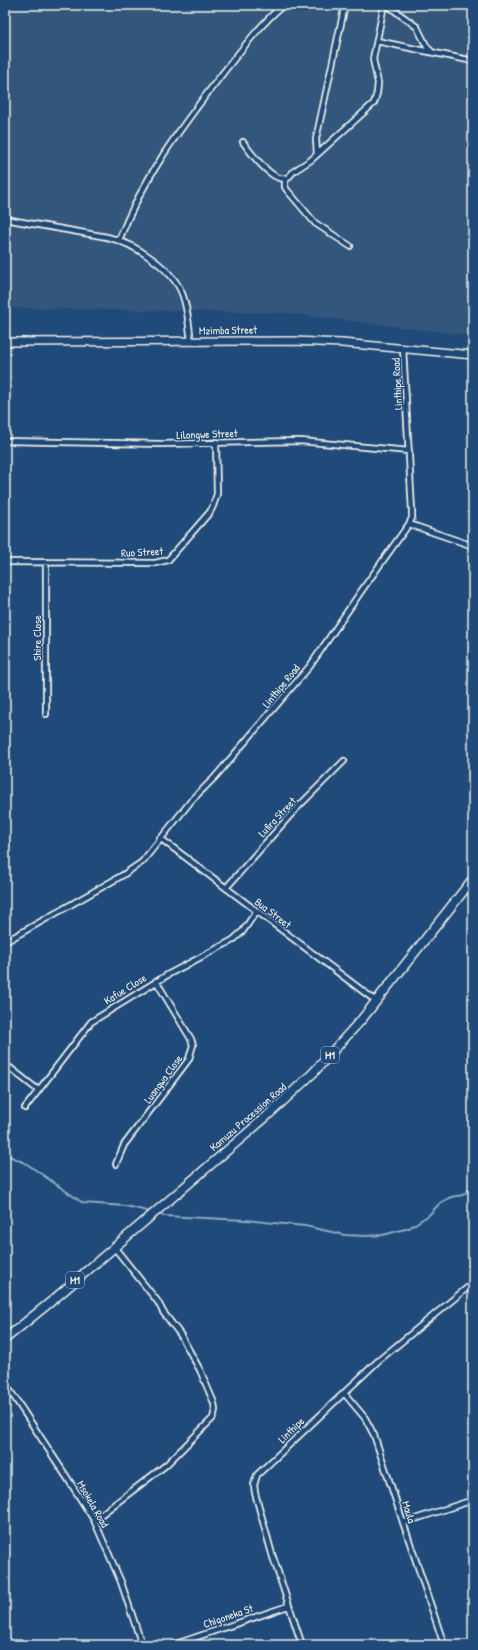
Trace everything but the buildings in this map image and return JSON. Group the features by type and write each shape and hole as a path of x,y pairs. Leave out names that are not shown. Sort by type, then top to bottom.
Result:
{"highway":[{"name":"Kamuzu Procession Road","path":"5,1339 53,1300 294,1092 340,1045 473,880"}],"main road":[{"name":"Mzimba Street","path":"5,342 293,341 403,348 473,356"}],"street":[{"path":"272,5 278,10"},
{"path":"119,240 130,212 145,182 174,137 246,44 283,5"},
{"path":"317,154 316,139 345,5"},
{"path":"243,142 263,166 276,177 281,179 286,178 317,154 374,103 378,88 373,64 386,5 417,27 427,47 433,52"},
{"path":"377,41 473,60"},
{"path":"286,178 285,187 316,223 350,246"},
{"path":"5,219 119,240 131,246 158,264 178,284 186,307 191,342"},
{"name":"Linthipe Road","path":"5,942 133,869 142,862 191,800 215,777 310,666 409,524 412,518 412,511 403,348"},
{"name":"Lilongwe Street","path":"5,441 162,444 300,441 409,451"},
{"name":"Ruo Street","path":"5,562 155,563 168,560 210,512 215,501 217,490 216,442"},
{"path":"409,524 473,546"},
{"name":"Shire Close","path":"46,562 46,714"},
{"name":"Lufira Street","path":"226,888 293,812 344,761"},
{"name":"Bua Street","path":"160,838 256,912 376,1001"},
{"name":"Kafue Close","path":"25,1108 91,1022 156,981 233,940 243,930 256,912"},
{"name":"Luangwa Close","path":"116,1164 124,1145 183,1069 192,1052 193,1045 191,1039 156,981"},
{"path":"5,1064 38,1090"},
{"path":"94,1520 166,1465 213,1418 215,1410 214,1403 200,1370 180,1334 163,1312 158,1302 114,1247"},
{"name":"Linthipe","path":"302,1645 288,1606 255,1493 255,1480 257,1475 383,1357 473,1283"},
{"name":"Msokela Road","path":"5,1383 94,1520 121,1582 142,1645"},
{"name":"Maula","path":"344,1393 370,1426 444,1645"},
{"path":"403,1523 473,1500"},
{"name":"Chigoneka St","path":"173,1645 288,1606"}],"shaded area":[{"path":"5,5 473,5 473,336 286,313 5,308"}],"waterway":[{"path":"5,1154 27,1164 83,1203 126,1206 151,1212"},
{"path":"157,1214 164,1216 245,1220 305,1226 345,1235 383,1235 409,1228 429,1215 440,1203 451,1197 463,1195 473,1186"}]}
